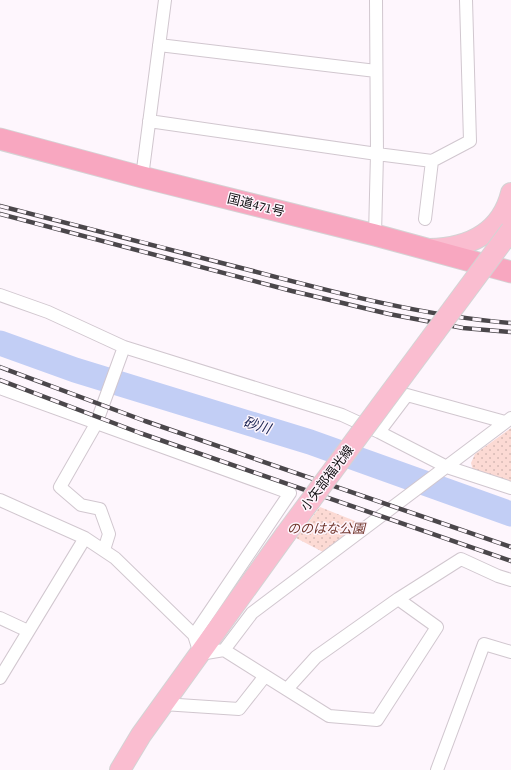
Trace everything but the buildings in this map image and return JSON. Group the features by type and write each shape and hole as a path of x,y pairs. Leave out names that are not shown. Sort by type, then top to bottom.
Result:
{"highway":[{"name":"国道471号","path":"0,139 142,177 375,234 425,250 511,272"}],"main road":[{"name":"小矢部福光線","path":"120,770 141,735 163,704 197,644 285,535 511,229 509,199"},
{"name":"小矢部福光線","path":"425,250 446,249 464,245 477,239 490,230 500,218 509,199"}],"street":[{"path":"142,177 165,0"},
{"path":"375,234 377,154 376,0"},
{"path":"149,121 432,161 470,141 466,0"},
{"path":"159,45 376,71"},
{"path":"425,219 432,161"},
{"path":"0,295 48,312 124,347 342,415 447,467 511,488"},
{"path":"104,550 109,534 100,509 81,505 60,487 96,424 124,347"},
{"path":"0,388 290,493 197,644"},
{"path":"379,432 407,395 508,420"},
{"path":"224,650 252,612 508,420"},
{"path":"0,500 85,538 104,550 115,558 197,644 224,650 329,716 377,720 437,627 398,600"},
{"path":"0,678 85,538"},
{"path":"287,689 316,657 398,600 461,559 498,576 511,580"},
{"path":"0,618 28,631"},
{"path":"437,770 484,644 511,652"},
{"path":"163,704 239,709 265,676"}],"green space":[{"path":"511,428 511,483 473,470 471,463 475,454"},
{"name":"ののはな公園","path":"320,507 360,523 323,552 296,538"}],"waterway":[{"name":"砂川","path":"0,343 75,370 310,442 511,514"}],"railway":[{"path":"0,206 380,303 445,315 511,323"},
{"path":"0,214 292,291 389,314 463,328 511,332"},
{"path":"0,367 145,421 511,547"},
{"path":"0,380 140,433 511,561"}]}
